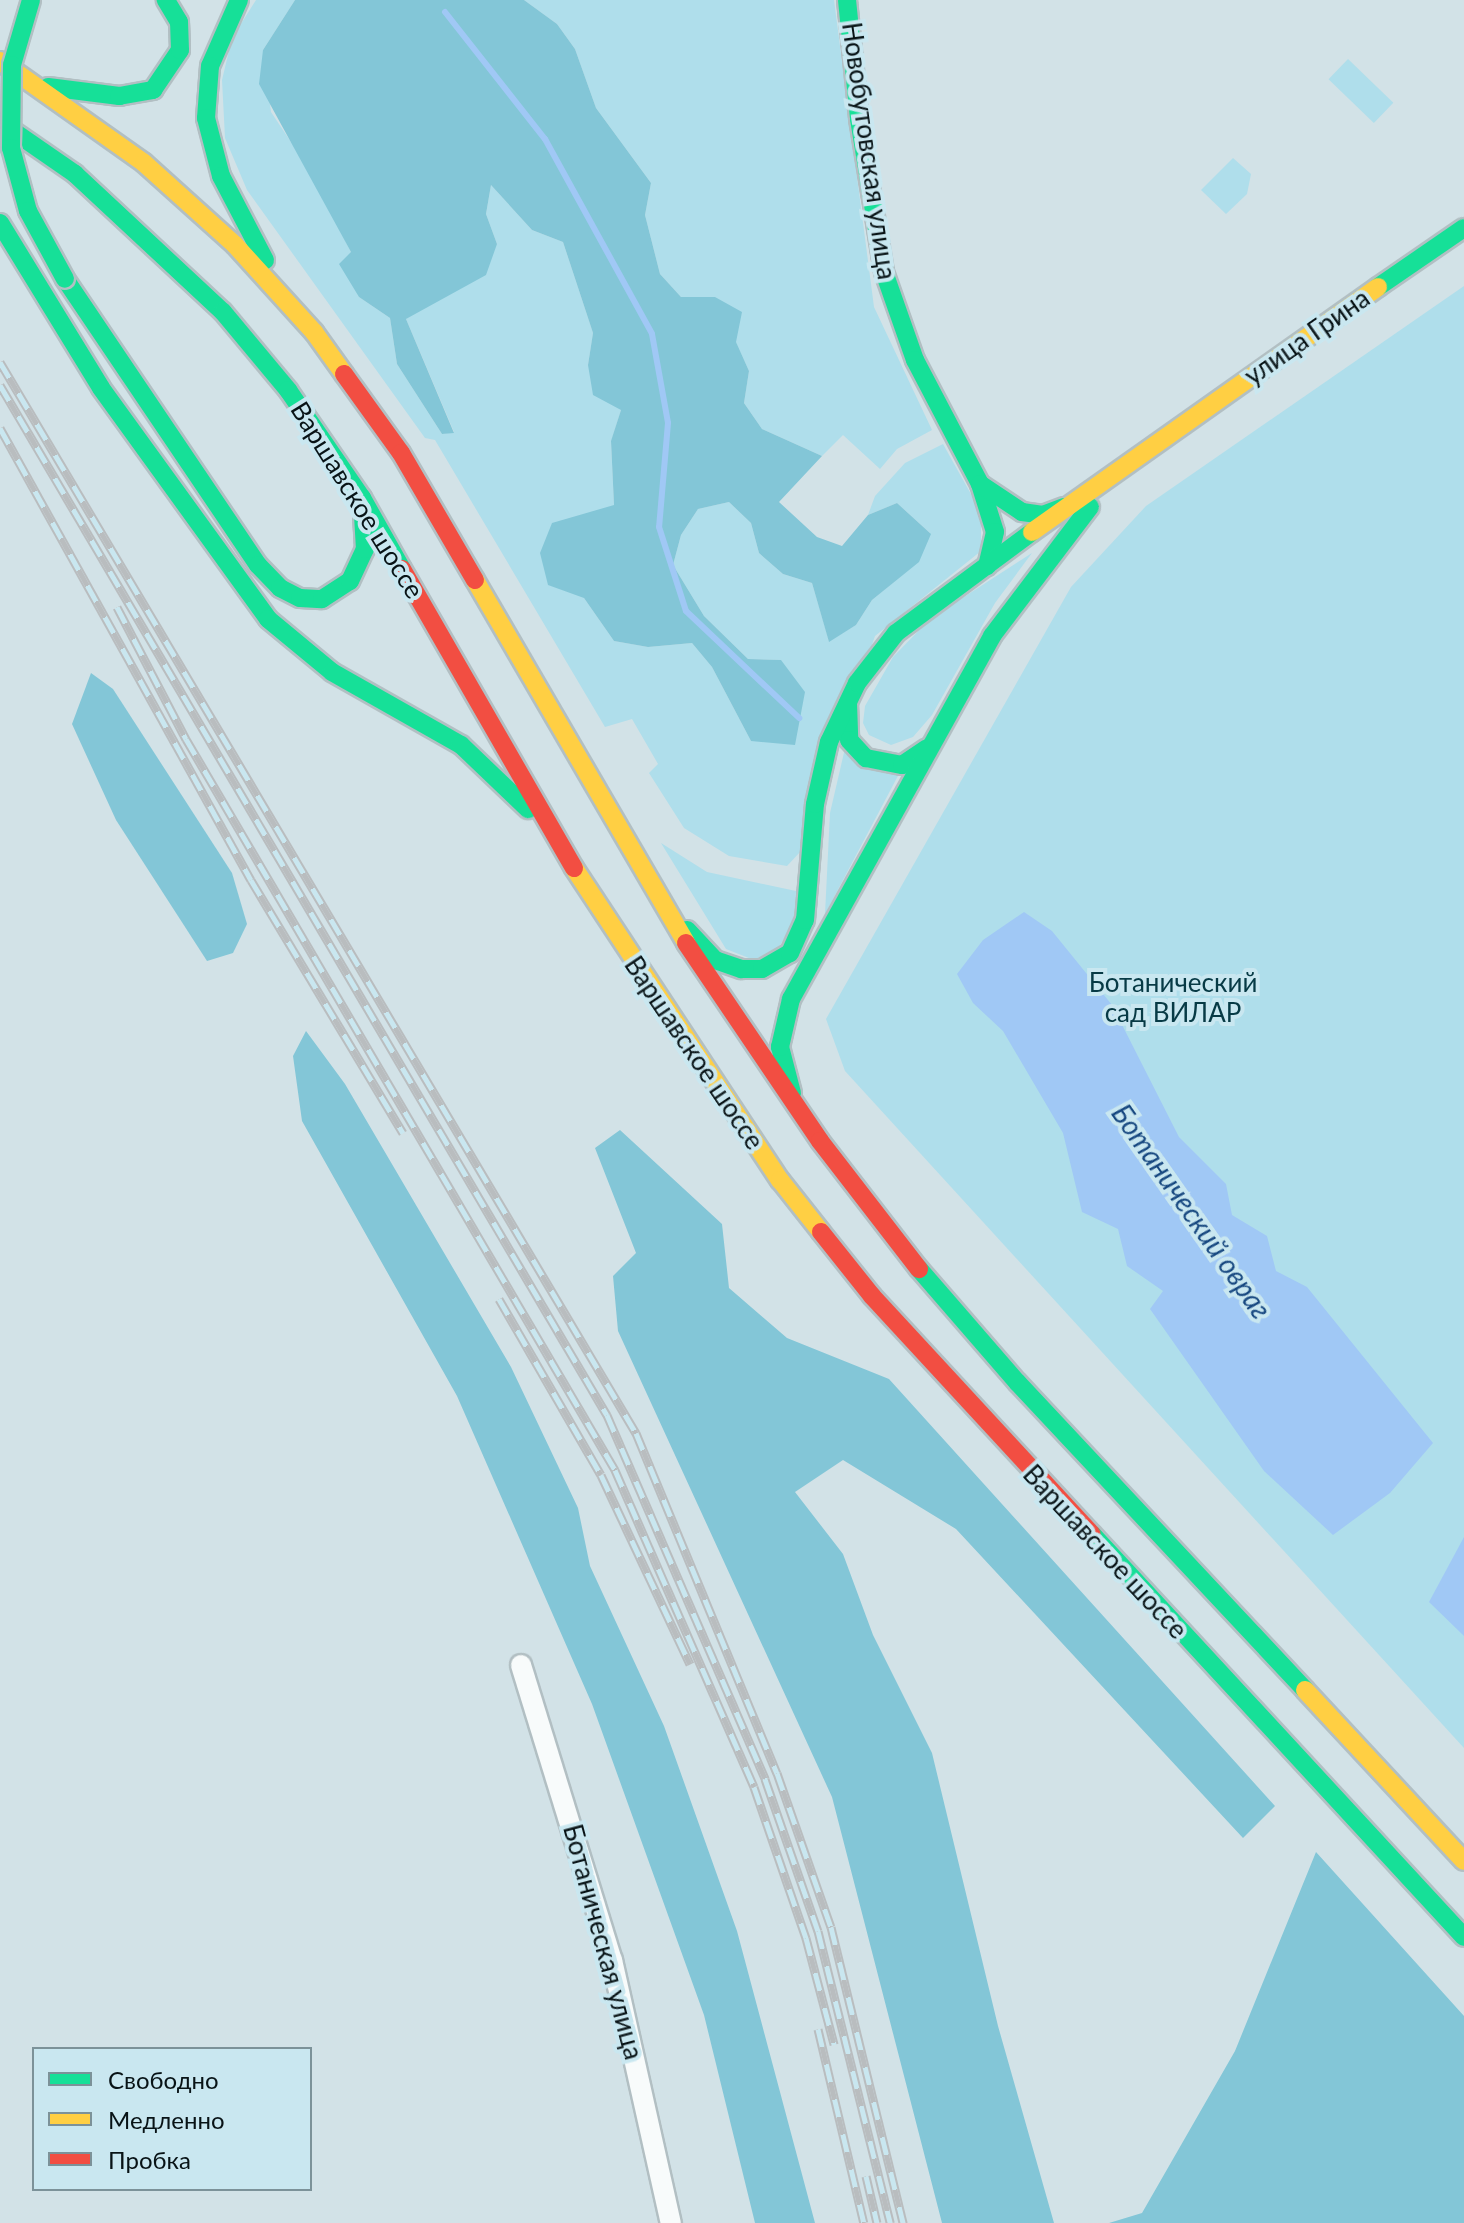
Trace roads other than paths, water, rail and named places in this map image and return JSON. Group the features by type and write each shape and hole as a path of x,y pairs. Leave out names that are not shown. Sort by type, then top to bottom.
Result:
{"main road":[{"path":"31,0 12,65 11,148 28,211 65,279 258,565 280,588 300,598 322,599 350,581 365,549 362,498"},
{"path":"41,86 119,96 153,90 165,79 180,50 179,22 166,0"},
{"path":"239,0 210,66 206,93 211,146 233,205 298,314"},
{"name":"Новобутовская улица","path":"847,0 859,119 884,272 915,360 980,484 989,510 994,547 987,566"},
{"name":"Варшавское шоссе","path":"0,61 41,86 186,199 298,314 401,453 705,976 820,1141 913,1261 1017,1382 1464,1861"},
{"name":"Варшавское шоссе","path":"0,122 111,203 188,274 288,390 362,498 558,845 741,1125 872,1296 1464,1937"},
{"path":"0,223 30,278 155,465 268,619 332,672 461,745 518,797 558,845"},
{"name":"улица Грина","path":"857,683 896,633 1150,445 1464,228"},
{"name":"улица Грина","path":"820,1141 782,1065 784,1015 927,748 1008,610 1071,528 1150,445"},
{"path":"980,484 1022,512 1043,515 1070,505"},
{"path":"989,510 1026,538 1044,541 1071,528"},
{"path":"638,862 700,947 715,960 752,970 790,953 805,920 820,773 840,713 857,683"},
{"path":"857,683 845,716 857,751 876,763 902,765 927,748"}],"street":[{"name":"Ботаническая улица","path":"521,1665 612,1960 671,2223"}],"water":[{"path":"1024,912 1052,931 1112,1005 1179,1137 1226,1184 1232,1215 1267,1236 1276,1271 1307,1287 1433,1443 1390,1493 1333,1535 1264,1471 1150,1309 1163,1291 1127,1266 1118,1229 1082,1212 1063,1133 1003,1031 973,1003 957,974 983,940"},
{"path":"1464,1537 1464,1636 1429,1602"}],"waterway":[{"name":"Ботанический овраг","path":"445,12 545,139 652,334 668,423 659,527 686,611 799,718"}],"railway":[{"path":"0,362 636,1433 777,1773 831,1927 903,2223"},
{"path":"0,385 607,1415 765,1779 818,1931 890,2223"},
{"path":"0,428 251,880 403,1133"},
{"path":"117,607 186,739 615,1470 754,1787 806,1938 834,2044"},
{"path":"499,1299 601,1475 690,1664"},
{"path":"818,2029 864,2223"},
{"path":"866,2176 877,2223"}],"park label":[{"name":"Ботанический сад ВИЛАР","path":"1173,998"}]}
